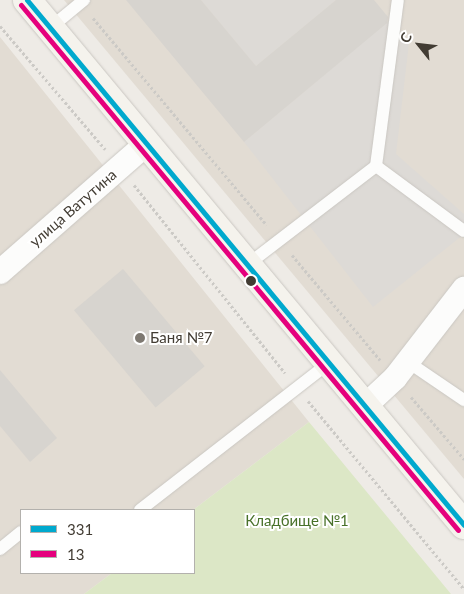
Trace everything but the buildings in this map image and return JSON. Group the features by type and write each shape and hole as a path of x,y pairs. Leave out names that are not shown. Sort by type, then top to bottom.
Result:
{"main road":[{"path":"27,0 464,525"}],"street":[{"name":"улица Ватутина","path":"0,272 146,144"},
{"path":"365,406 408,362 464,289"}],"lane":[{"path":"50,28 84,0"},
{"path":"247,265 376,166 398,0"},
{"path":"376,166 464,231"},
{"path":"408,362 464,400"},
{"path":"141,509 329,363"},
{"path":"0,549 20,533"}],"path":[{"path":"0,26 119,167 297,388 464,589"}],"shaded area":[{"path":"64,0 464,0 464,479"},
{"path":"201,0 336,0 256,66"},
{"path":"390,20 409,43 396,154 464,214 464,234 373,307 244,142"},
{"path":"0,37 309,422 194,509 20,509 20,574 111,574 84,594 0,594"}],"green space":[{"name":"Кладбище №1","path":"309,422 451,594 84,594 111,574 195,574 194,509"}],"transit line":[{"name":"331","path":"27,0 464,525"},
{"name":"13","path":"21,5 458,530"}],"place":[{"name":"Баня №7","path":"140,338"}]}
